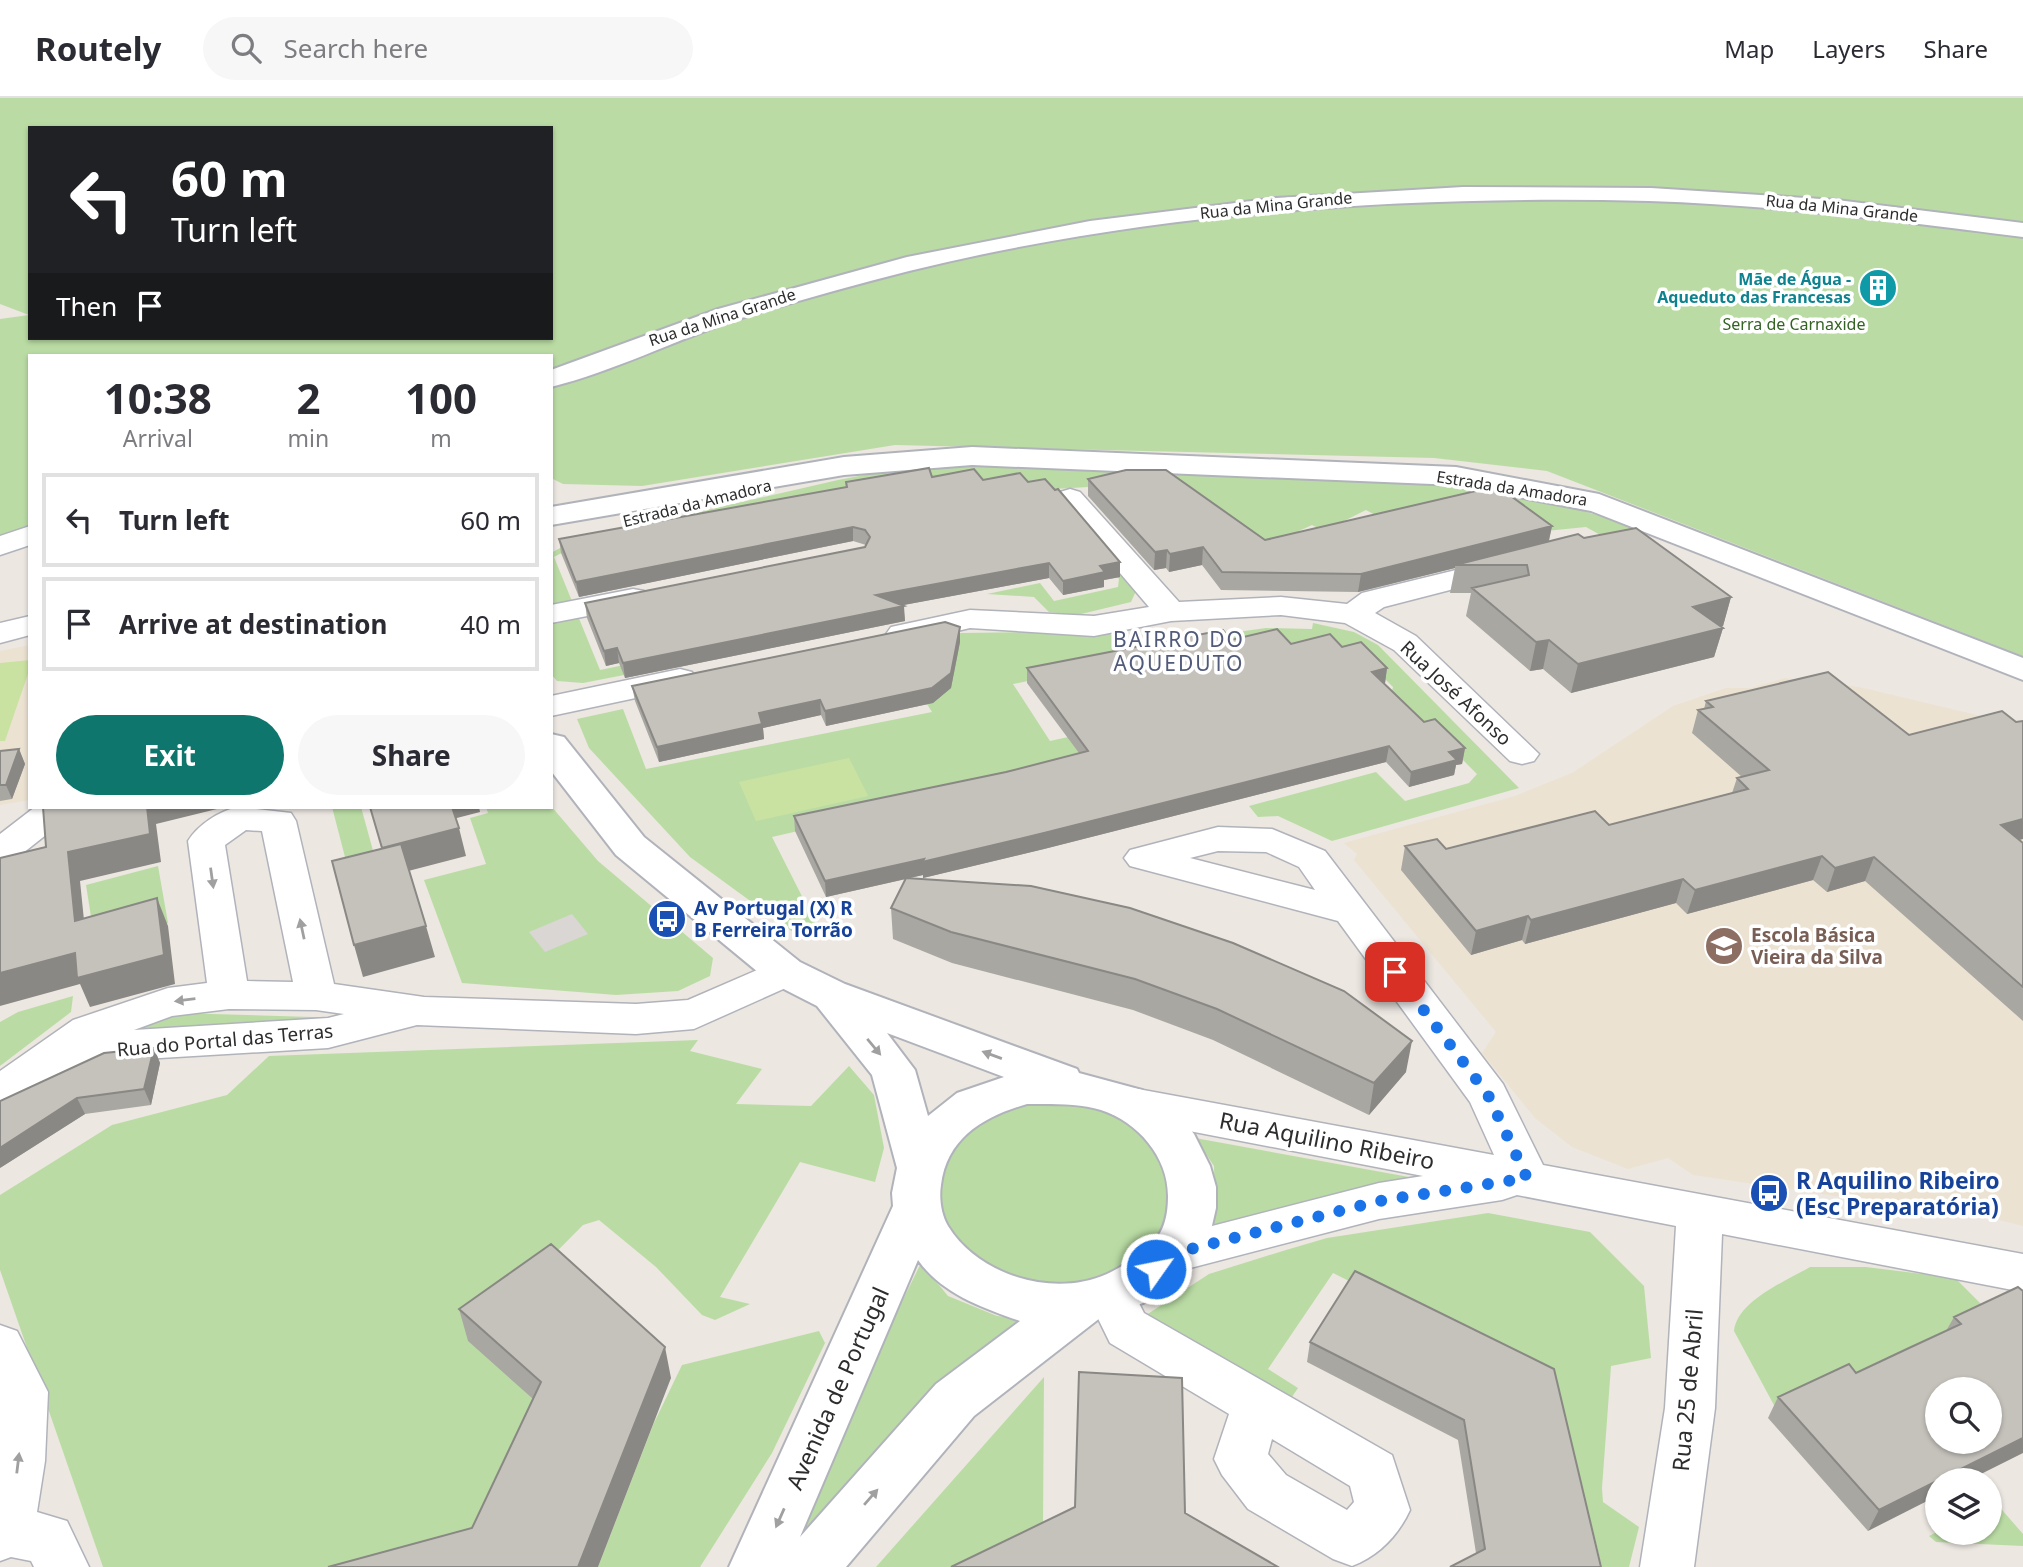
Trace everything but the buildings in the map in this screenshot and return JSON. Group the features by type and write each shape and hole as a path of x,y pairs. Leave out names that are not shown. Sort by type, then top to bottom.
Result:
{"street":[{"name":"Rua da Mina Grande","path":"553,378 701,322 826,283 955,252 1196,213 1354,197 1527,191 1765,201 1896,213 2023,230"},
{"name":"Estrada da Amadora","path":"553,516 844,466 972,456 1456,476 1600,503 2023,670"},
{"name":"Estrada da Amadora","path":"553,539 844,466"},
{"path":"553,497 576,502 651,499"},
{"path":"1070,498 1171,612"},
{"path":"0,546 28,536"},
{"path":"1353,614 1373,600 1533,560"},
{"path":"553,614 654,594"},
{"name":"Rua José Afonso","path":"873,640 970,619 1094,626 1171,612 1281,606 1353,614 1405,643 1522,754"},
{"path":"0,636 28,626"},
{"path":"0,636 28,632"},
{"path":"553,706 713,673"},
{"path":"553,748 630,846 785,972 830,995 1127,1103 1166,1130 1190,1169 1194,1212 1175,1253 1137,1285 1097,1298 1026,1302 974,1283 935,1250 917,1187 893,1070 830,995"},
{"path":"0,853 55,809"},
{"path":"229,995 206,841 238,818 278,821 316,996"},
{"path":"1349,911 1488,1095 1527,1178"},
{"name":"Rua do Portal das Terras","path":"14,1084 88,1030 168,1002 229,995 316,996 424,1010 636,1019 694,1014 785,972"},
{"name":"Rua do Portal das Terras","path":"14,1084 127,1045 328,1033 424,1010"},
{"path":"917,1187 941,1129 979,1101 1027,1087 1079,1087"},
{"name":"Rua Aquilino Ribeiro","path":"1127,1103 2023,1273"},
{"name":"Rua Aquilino Ribeiro","path":"1175,1253 1379,1201 1527,1178"},
{"name":"Avenida de Portugal","path":"758,1567 917,1187"},
{"name":"Rua 25 de Abril","path":"1667,1567 1690,1408 1700,1212"},
{"path":"1097,1298 1127,1328 1258,1403"},
{"path":"810,1567 955,1400 1097,1298"},
{"path":"0,1346 23,1392 19,1461 4,1533 48,1539 62,1567"}],"shaded area":[{"path":"28,645 28,800 0,805 0,651"},
{"name":"Escola Básica Vieira da Silva","path":"1785,678 1859,687 2023,726 2023,1226 1999,1220 1693,1175 1668,1158 1628,1169 1572,1147 1535,1118 1482,1053 1496,1032 1354,860 1357,854 1344,843 1515,796 1572,773 1673,706 1726,688 1751,688"},
{"path":"572,914 588,934 545,952 529,932"}],"green space":[{"name":"Serra de Carnaxide","path":"0,98 2023,98 2023,656 1547,471 1434,458 895,445 642,486 563,484 553,479 553,354 28,354 28,529 0,539 0,319 28,315 28,340 553,340 553,126 28,126 28,315 0,304"},
{"path":"963,464 1446,484 1515,492 1654,531 1622,547 1586,527 1546,531 1390,523 1366,510 1324,531 1312,525 1281,539 1269,555 1123,485 1054,489 1136,591 1131,602 1077,615 1049,612 1034,597 987,594 1040,583 1054,601 1118,587 1119,579 1093,548 1019,536 569,549 554,557 600,670 711,647 727,655 583,683 557,681 553,676 553,552 615,531 891,470"},
{"path":"1313,623 1354,632 1378,645 1519,788 1332,841 1278,816 1258,817 1249,806 1376,772 1405,801 1469,783 1477,774 1427,724 1412,720 1390,699 1393,687 1355,649 1285,644 1240,637 1013,684 1050,741 1296,687 1321,711 772,837 817,926 793,932 690,857 589,748 577,719 623,709 646,769 932,712 893,650 961,633 1103,631 1137,646 1266,628 1312,629"},
{"path":"28,660 28,674 5,741 0,741 0,663"},
{"path":"849,758 868,796 756,821 739,782"},
{"path":"553,808 598,861 713,958 710,976 678,991 616,995 462,983 424,880 486,864 470,818 488,813 487,809"},
{"path":"333,809 362,809 380,876 352,884"},
{"path":"158,866 168,923 95,942 86,885"},
{"path":"73,996 71,1012 0,1066 0,1022 18,1012"},
{"path":"177,1013 345,1018 179,1028 78,1049"},
{"path":"698,1040 690,1051 762,1069 736,1104 811,1106 849,1066 874,1095 884,1148 875,1182 800,1162 720,1297 750,1304 715,1320 702,1315 656,1267 599,1220 583,1225 469,1340 549,1413 454,1567 103,1567 0,1270 0,1195 112,1125 227,1095 269,1056"},
{"path":"1051,1100 1104,1108 1140,1126 1158,1147 1179,1193 1154,1252 1081,1286 1052,1287 1032,1284 1003,1276 985,1266 956,1240 941,1207 943,1171 951,1152 963,1136 978,1123 1005,1109"},
{"path":"1195,1138 1431,1181 1210,1229 1215,1207 1214,1166"},
{"path":"1488,1213 1590,1232 1644,1286 1651,1358 1611,1366 1602,1488 1603,1502 1639,1527 1629,1567 1602,1567 1557,1385 1333,1273 1268,1369 1298,1388 1283,1410 1137,1321 1209,1274 1286,1250 1327,1238"},
{"path":"921,1263 948,1296 997,1316 1024,1319 800,1549 786,1538"},
{"path":"1810,1267 1866,1267 1955,1278 1987,1310 1892,1358 1775,1407 1734,1331 1737,1320 1753,1301"},
{"path":"819,1331 825,1343 772,1453 700,1567 598,1567 653,1425 682,1365"},
{"path":"1044,1377 1043,1527 962,1567 876,1567"},
{"path":"2002,1510 2023,1534 2023,1546 2001,1545"}],"place":[{"name":"Mãe de Água - Aqueduto das Francesas","path":"1878,288"},
{"name":"Av Portugal (X) R B Ferreira Torrão","path":"667,919"},
{"name":"Escola Básica Vieira da Silva","path":"1724,946"},
{"name":"R Aquilino Ribeiro (Esc Preparatória)","path":"1769,1193"}],"district":[{"name":"BAIRRO DO AQUEDUTO","path":"1179,651"}],"route":[{"path":"1156,1269 1175,1253 1379,1201 1527,1178 1488,1095 1395,972"}]}
